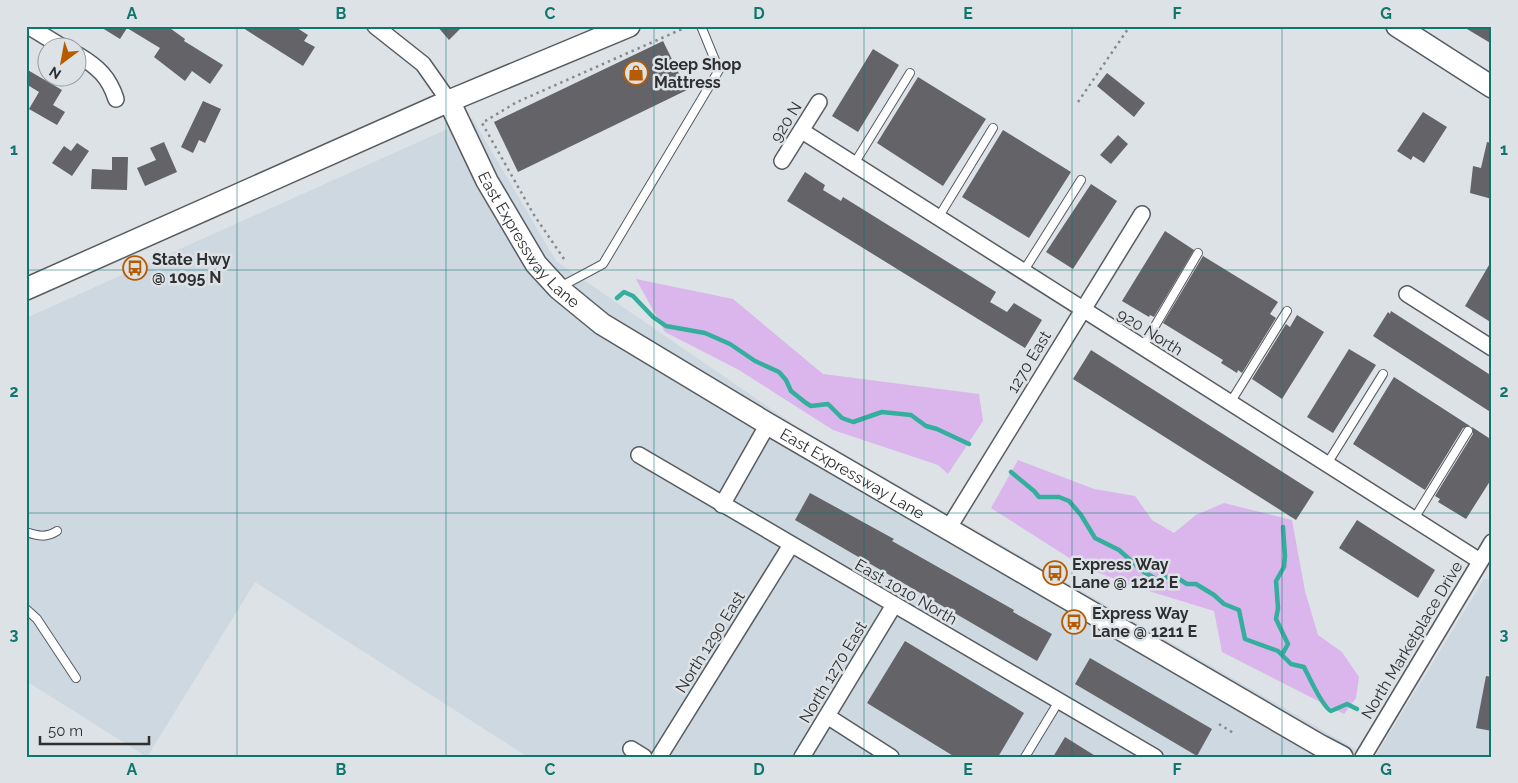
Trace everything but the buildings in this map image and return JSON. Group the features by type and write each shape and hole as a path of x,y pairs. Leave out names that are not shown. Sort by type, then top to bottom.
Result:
{"street":[{"path":"28,26 48,38"},
{"path":"375,26 422,64 449,101"},
{"path":"26,289 449,101 629,26"},
{"path":"1397,26 1492,87"},
{"path":"88,62 110,82 116,99"},
{"name":"East Expressway Lane","path":"449,101 506,217 536,264 558,288 602,324 768,424 1320,746 1342,757"},
{"name":"920 N","path":"782,161 819,102"},
{"name":"920 North","path":"802,131 1480,561"},
{"name":"1270 East","path":"948,528 1142,214"},
{"path":"1407,294 1492,348"},
{"path":"722,505 768,424"},
{"name":"East 1010 North","path":"639,456 1155,757"},
{"name":"North Marketplace Drive","path":"1363,757 1492,542"},
{"name":"North 1290 East","path":"659,757 791,545"},
{"name":"North 1270 East","path":"802,757 894,606"},
{"path":"827,716 891,757"}],"lane":[{"path":"558,288 603,264 719,70 701,26"},
{"path":"854,164 910,73"},
{"path":"938,218 993,128"},
{"path":"1023,272 1081,180"},
{"path":"1142,348 1198,253"},
{"path":"1230,404 1287,311"},
{"path":"1327,464 1383,374"},
{"path":"1414,519 1468,431"},
{"path":"26,532 38,536 49,535 57,531"},
{"path":"26,610 37,619 76,678"},
{"path":"1025,757 1059,701"}],"path":[{"path":"564,259 534,215 482,123 517,102 688,26"},
{"path":"1078,102 1130,26"},
{"path":"1219,724 1235,734"}],"shaded area":[{"path":"472,118 556,261 796,426 1369,757 528,757 255,582 147,757 26,681 26,318"},
{"path":"636,279 733,299 823,374 979,394 983,421 948,474 938,465 833,430 739,370 665,332"},
{"path":"1018,460 1094,489 1135,496 1152,520 1174,533 1196,515 1224,503 1292,520 1305,591 1318,635 1342,652 1359,677 1356,698 1344,714 1222,652 1214,611 1152,592 1085,568 991,508"},
{"path":"1484,579 1492,580 1492,757 1375,757"}],"waterway":[{"path":"617,298 624,292 633,296 653,317 666,326 705,333 730,344 755,361 779,372 786,380 791,391 811,406 828,404 842,418 853,422 882,412 911,415 926,426 969,444"},
{"path":"1011,472 1039,497 1059,497 1069,501 1081,515 1095,538 1119,550 1144,572 1156,579 1174,576 1187,584 1196,584 1214,595 1224,604 1239,610 1245,639 1278,651 1291,664 1304,667 1328,709 1331,711 1347,704 1357,709"},
{"path":"1283,527 1284,567 1276,581 1278,608 1276,619 1288,644 1283,653"}],"place":[{"name":"Sleep Shop Mattress","path":"636,73"},
{"name":"State Hwy @ 1095 N","path":"135,268"},
{"name":"Express Way Lane @ 1212 E","path":"1055,573"},
{"name":"Express Way Lane @ 1211 E","path":"1074,622"}]}
